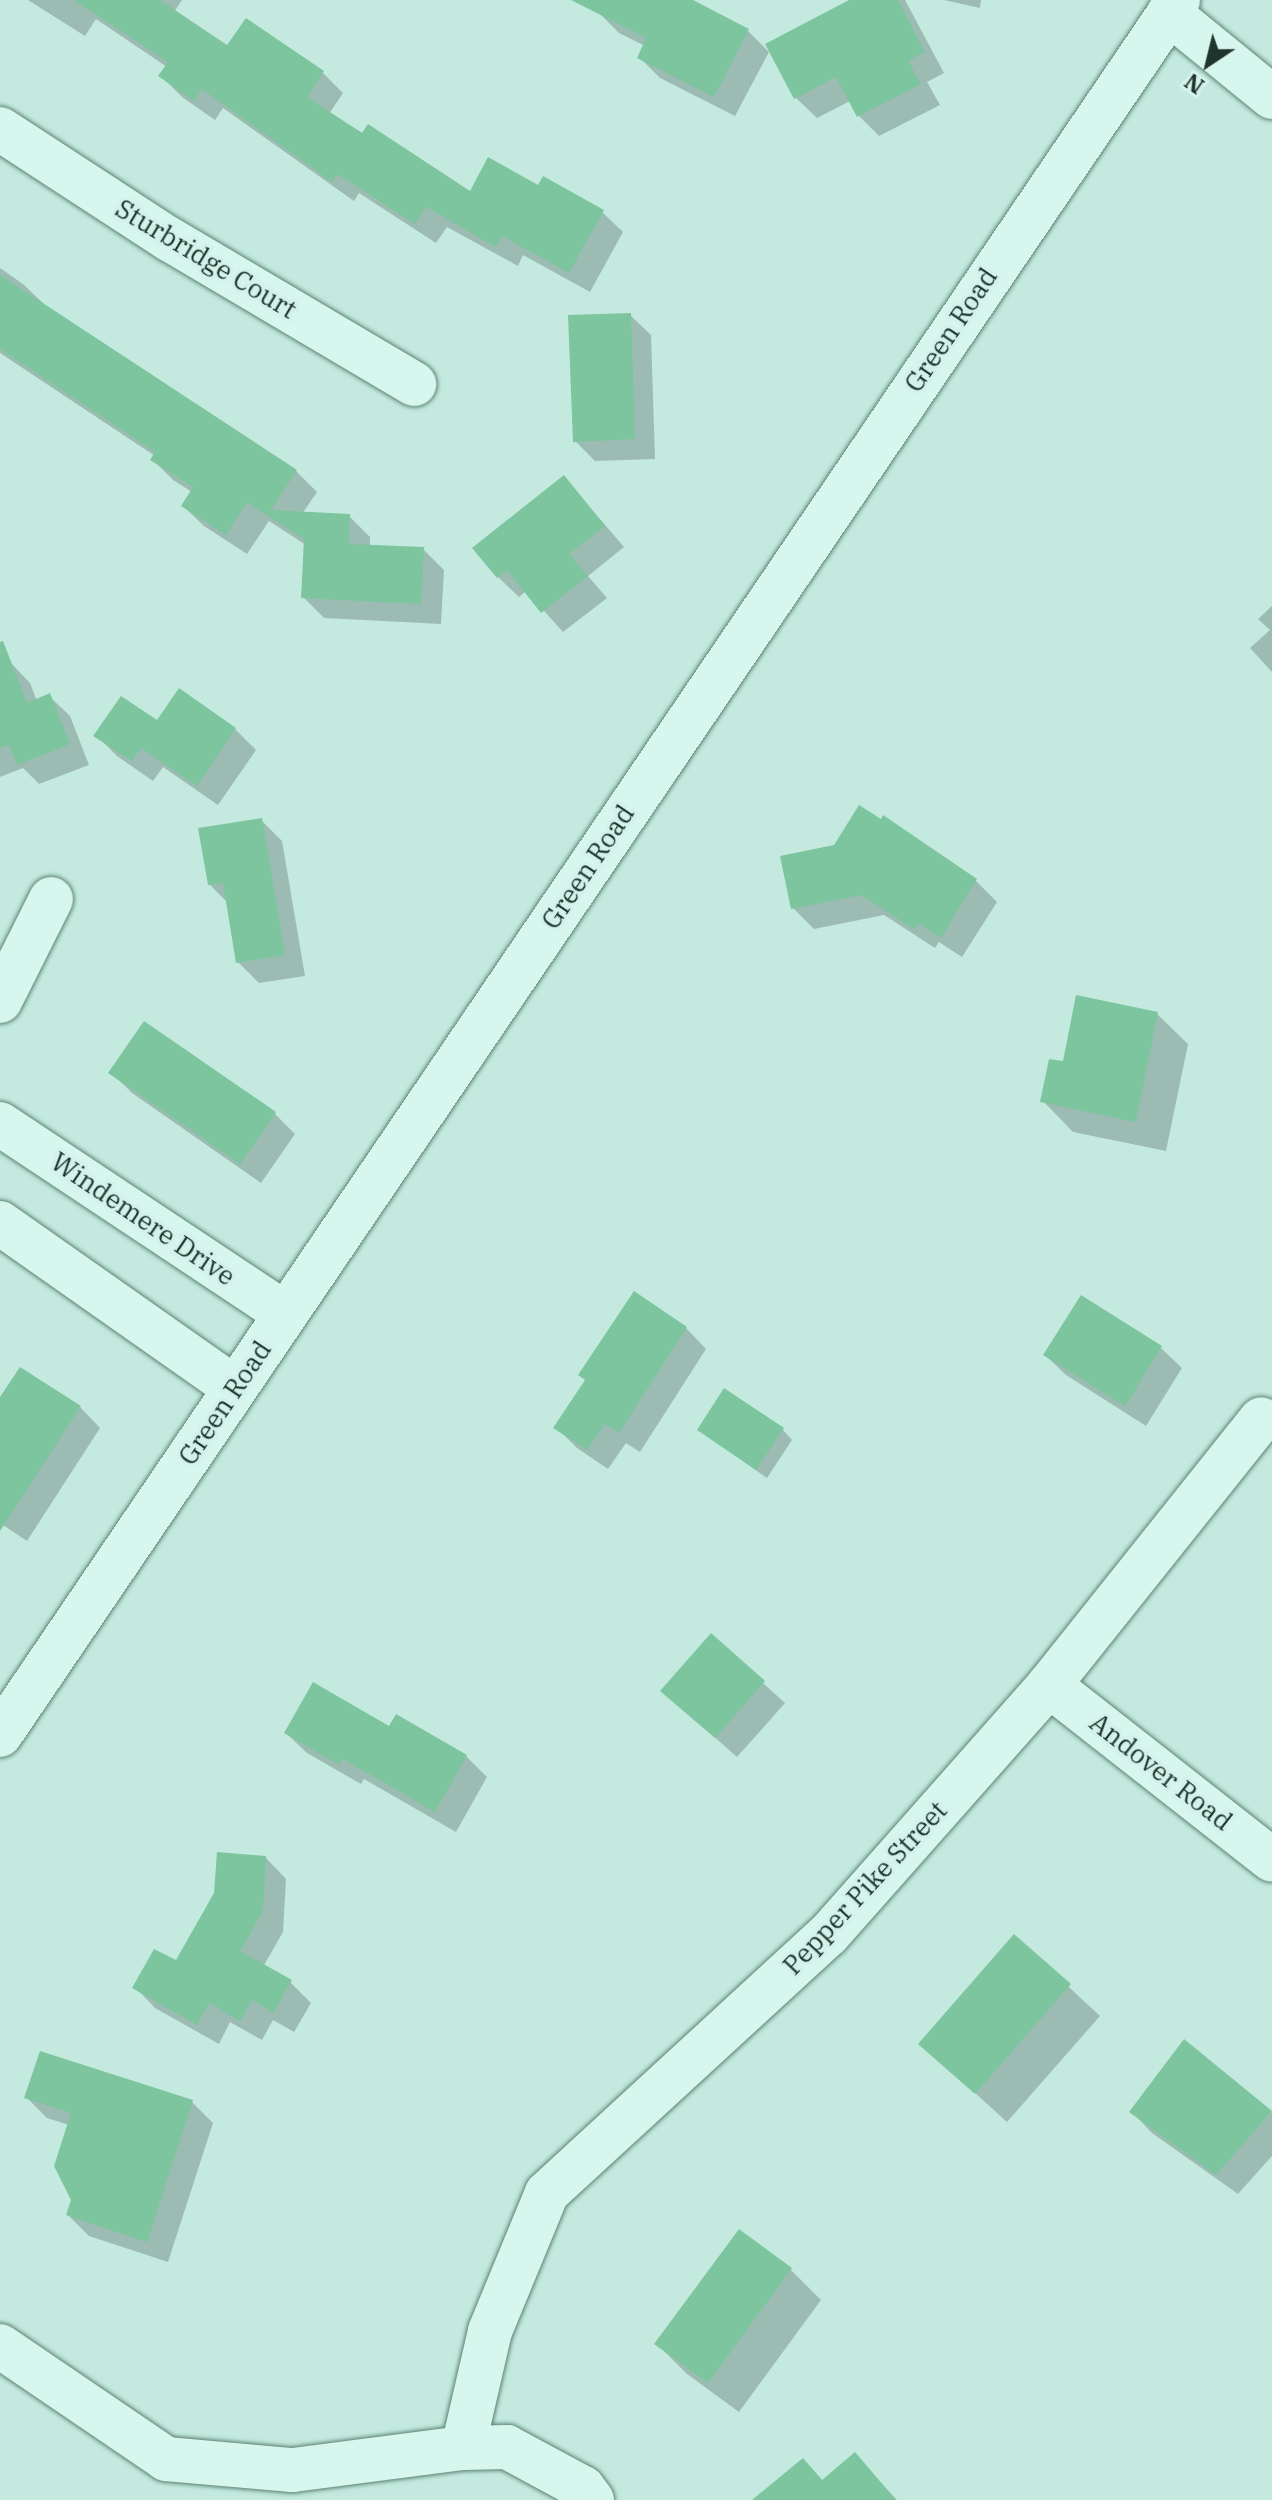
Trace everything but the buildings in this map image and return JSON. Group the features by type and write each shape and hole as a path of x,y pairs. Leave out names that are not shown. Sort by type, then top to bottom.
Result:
{"street":[{"path":"1174,6 1272,97"},
{"name":"Green Road","path":"0,1735 1174,6"},
{"name":"Sturbridge Court","path":"0,129 169,239 414,384"},
{"path":"0,1001 51,899"},
{"name":"Windemere Drive","path":"0,1124 285,1313"},
{"path":"0,1223 235,1388"},
{"name":"Pepper Pike Street","path":"463,2448 490,2331 547,2193 828,1935 1049,1685 1261,1419"},
{"name":"Andover Road","path":"1049,1685 1272,1860"},
{"path":"0,2346 166,2459 293,2470 463,2448 507,2447 583,2488 592,2500"}]}
